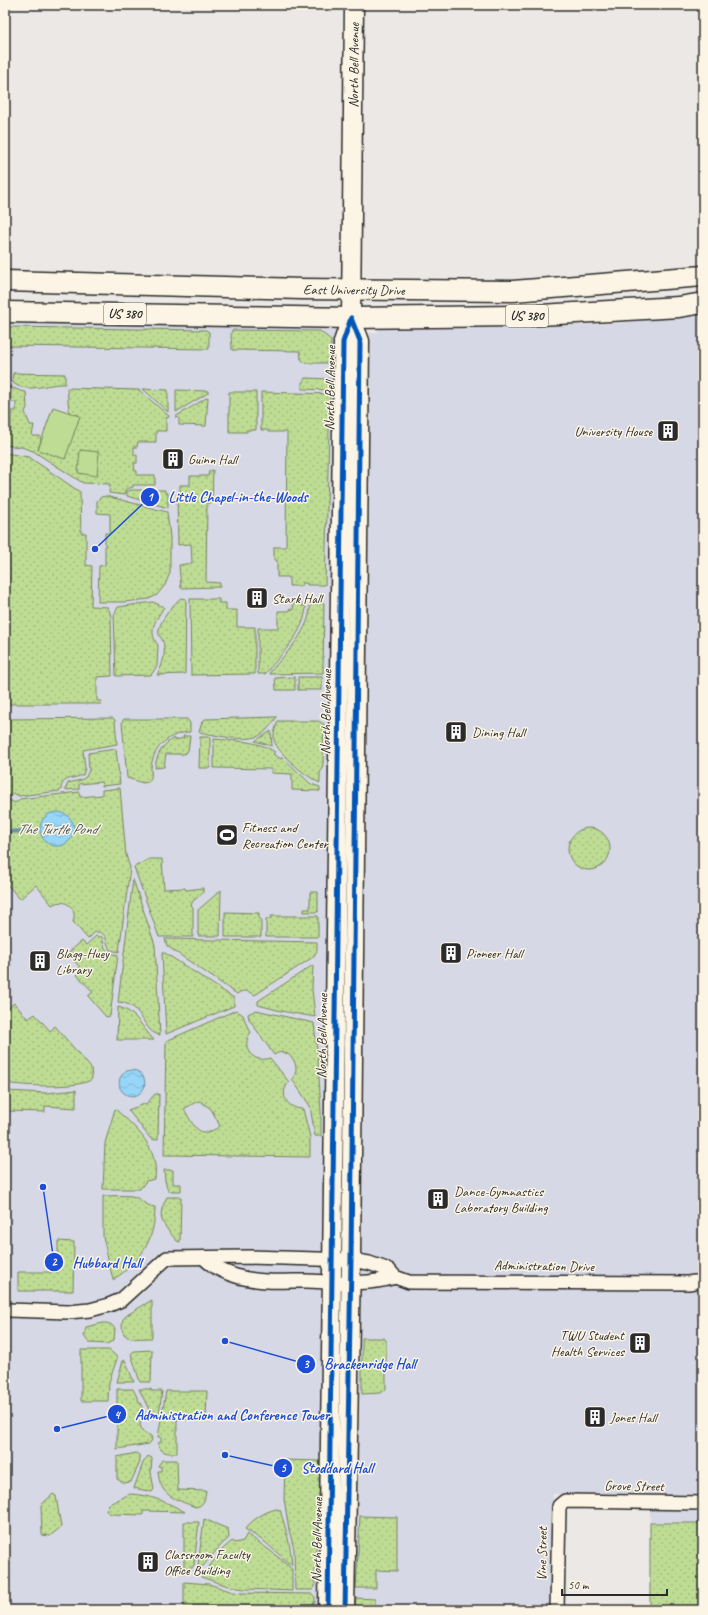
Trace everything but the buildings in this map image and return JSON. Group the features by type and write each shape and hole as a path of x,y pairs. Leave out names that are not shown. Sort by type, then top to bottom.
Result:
{"main road":[{"name":"North Bell Avenue","path":"328,1610 343,342 351,318 352,290 354,5"},
{"name":"East University Drive","path":"5,281 352,290 513,291 703,276"},
{"name":"East University Drive","path":"5,312 351,318 523,316 679,307 703,303"},
{"name":"North Bell Avenue","path":"344,1610 351,1260 360,341 351,318"}],"street":[{"name":"Administration Drive","path":"8,1310 68,1312 90,1310 109,1305 121,1300 167,1258 351,1260 369,1263 389,1270 395,1276 409,1282 695,1282"},
{"path":"204,1258 213,1266 234,1275 263,1280 350,1284 382,1281 395,1276"},
{"name":"Grove Street","path":"565,1501 703,1503"},
{"name":"Vine Street","path":"558,1610 559,1506 565,1501"}],"shaded area":[{"path":"703,314 703,1610 650,1610 650,1494 553,1494 552,1610 5,1610 5,322 330,327 336,333 376,333 380,329 515,328 620,323"}],"green space":[{"path":"11,327 206,330 209,332 209,349 12,346 7,345 5,342 5,329"},
{"path":"232,330 320,331 331,340 330,363 305,363 301,359 300,351 232,350"},
{"path":"13,373 65,374 65,384 37,388 24,388 12,382"},
{"path":"305,378 330,379 329,390 302,389 302,383"},
{"path":"8,387 26,392 27,408 25,412 30,425 34,425 32,436 40,436 41,440 38,450 80,416 69,412 67,388 139,390 169,416 166,418 166,431 156,431 156,442 138,442 137,447 134,447 134,455 137,455 137,463 134,463 137,475 155,475 155,485 133,485 133,487 126,489 124,495 109,493 110,484 83,483 33,451 21,447 5,445 5,430 11,430 11,411 16,411 16,402 11,402 12,390"},
{"path":"143,389 168,390 168,412"},
{"path":"176,390 208,391 208,393 176,412"},
{"path":"229,392 256,392 256,430 247,430 247,432 229,432"},
{"path":"261,392 330,394 325,585 307,585 307,583 302,583 302,586 289,586 289,577 277,577 277,560 274,560 274,547 286,547 287,432 268,432 268,430 261,430"},
{"path":"208,397 206,426 179,425 179,418 175,417"},
{"path":"53,407 80,416 65,459 38,450"},
{"path":"80,450 99,452 97,476 78,473"},
{"path":"5,453 29,457 80,492 81,533 86,533 86,565 92,566 91,606 108,607 111,616 112,676 97,677 97,701 102,701 101,704 5,704"},
{"path":"213,470 212,503 207,503 206,582 220,583 220,587 181,588 179,565 192,563 191,544 178,545 177,493 180,493 180,485 190,485 190,476 208,476 209,471"},
{"path":"130,490 165,490 165,493 168,493 168,508 127,496 127,492"},
{"path":"106,496 167,512 170,537 170,573 165,585 157,595 149,599 125,602 98,602 99,566 105,565 105,533 110,533 110,514 97,513 97,501 101,497"},
{"path":"181,598 186,599 185,674 157,675 163,662 164,653 162,639 159,635 160,625 170,609"},
{"path":"190,599 219,599 219,603 226,603 226,610 237,610 237,627 255,627 255,674 191,675"},
{"path":"153,602 164,607 153,630 153,635 158,645 157,666 151,675 116,676 114,615 118,607"},
{"path":"293,603 302,603 302,606 306,606 305,616 297,634 285,651 265,674 258,674 258,628 278,628 278,611 289,611 289,609 293,610"},
{"path":"324,603 323,673 270,674 270,672 290,649 302,632 309,614 310,604"},
{"path":"295,677 295,690 276,690 275,678"},
{"path":"298,677 322,677 322,690 298,690"},
{"path":"277,717 262,734 256,737 241,739 199,732 202,722 205,719"},
{"path":"113,718 115,720 117,744 83,750 85,768 83,775 69,779 63,783 60,791 19,796 13,793 9,797 5,797 5,719"},
{"path":"124,719 187,719 190,723 190,732 169,738 159,747 152,760 151,777 148,782 143,783 127,778 122,722"},
{"path":"278,721 318,721 324,724 323,765 320,774 320,783 308,776 287,758 276,745 274,735"},
{"path":"271,731 272,746 255,741"},
{"path":"183,736 190,736 188,751 184,754 166,754 164,767 155,768 157,759 163,747 170,740 174,738 175,740 184,738"},
{"path":"200,737 210,737 210,768 199,768"},
{"path":"214,739 254,743 268,748 275,752 273,754 281,759 282,757 311,784 320,787 320,791 292,790 292,774 271,773 271,769 214,768"},
{"path":"116,749 120,784 102,786 101,782 79,784 79,789 65,790 68,783 81,780 86,777 89,770 88,753"},
{"path":"120,788 126,855 130,868 119,952 110,950 106,938 99,932 95,932 88,939 73,922 74,912 66,903 61,902 52,905 36,885 20,899 5,882 5,801 9,800 15,803 20,799 79,792 80,797 102,795 102,790"},
{"path":"585,828 593,828 601,831 607,837 610,849 607,861 601,867 593,870 585,870 577,867 571,861 568,853 568,845 571,837 577,831"},
{"path":"149,859 162,859 164,889 185,888 186,890 203,888 203,893 193,901 191,905 193,907 193,937 159,937 134,867"},
{"path":"133,879 155,945 160,1035 149,1029 133,1008 127,1004 118,1002"},
{"path":"221,890 220,936 198,936 198,910"},
{"path":"310,892 318,892 318,912 304,912 304,909 310,909"},
{"path":"225,912 259,913 259,919 261,919 261,937 225,937"},
{"path":"271,916 318,916 318,937 266,937 266,919 271,919"},
{"path":"96,936 102,937 105,948 109,953 118,955 110,1016 106,1017 88,996 93,992 77,975 82,970 68,953 82,941 86,945"},
{"path":"165,939 317,942 317,951 313,957 255,995 246,991 242,991 237,994 167,946"},
{"path":"162,953 165,953 234,998 234,1006 166,1034"},
{"path":"313,965 312,989 315,1017 258,1005 258,1001"},
{"path":"14,1003 28,1019 35,1014 50,1031 55,1026 91,1068 92,1079 76,1084 50,1086 5,1083 5,1011"},
{"path":"118,1007 130,1012 154,1040 117,1040"},
{"path":"236,1010 243,1015 251,1032 247,1043 247,1048 250,1053 258,1059 270,1058 289,1082 284,1092 286,1100 293,1107 303,1109 310,1137 310,1157 164,1155 166,1041","holes":["200,1101 211,1109 220,1126 207,1132 198,1130 184,1109"]},
{"path":"256,1010 314,1023 318,1059 321,1136 315,1136 310,1106 292,1079 296,1069 293,1059 285,1053 274,1055 249,1019 248,1014"},
{"path":"76,1090 76,1108 45,1106 45,1112 5,1111 5,1091 47,1093"},
{"path":"155,1094 159,1094 158,1139 155,1140 150,1138 128,1110 147,1103"},
{"path":"115,1109 138,1131 150,1148 154,1158 155,1179 146,1181 140,1189 103,1189 105,1143"},
{"path":"164,1170 173,1170 173,1184 181,1184 181,1191 168,1191"},
{"path":"103,1196 132,1196 148,1205 155,1207 149,1240 139,1258 113,1280 103,1237"},
{"path":"167,1197 181,1197 180,1242 177,1241 162,1221 161,1216 163,1205"},
{"path":"58,1241 74,1242 73,1291 18,1291 18,1272 58,1272"},
{"path":"152,1300 152,1338 129,1338 125,1336 122,1327 123,1319"},
{"path":"102,1323 110,1324 115,1329 114,1340 107,1344 89,1343 84,1336 86,1327"},
{"path":"362,1338 384,1338 386,1340 386,1389 381,1393 362,1394"},
{"path":"81,1350 109,1350 116,1356 117,1359 109,1382 108,1401 81,1401"},
{"path":"152,1350 151,1382 140,1382 131,1354 134,1351"},
{"path":"125,1360 134,1382 117,1382 123,1361"},
{"path":"117,1389 133,1389 146,1415 141,1421 140,1425 143,1432 151,1436 152,1440 149,1444 117,1449"},
{"path":"139,1389 162,1391 159,1415 157,1417 152,1416"},
{"path":"166,1391 207,1391 206,1420 177,1419 177,1453 168,1453 163,1451 159,1447 158,1443 161,1442 161,1437 158,1437"},
{"path":"136,1453 139,1455 140,1462 131,1482 124,1483 117,1479 117,1457"},
{"path":"148,1456 152,1458 151,1472 154,1489 152,1492 134,1488 143,1463"},
{"path":"162,1460 177,1460 178,1490 206,1491 202,1504 195,1507 175,1499 165,1491 159,1480 158,1471 161,1471 161,1467 158,1466"},
{"path":"285,1460 320,1461 320,1478 318,1478 318,1482 320,1482 319,1497 317,1497 317,1501 319,1502 316,1553 314,1554 314,1557 316,1558 315,1578 313,1578 315,1587 312,1590 295,1590 294,1549 284,1499"},
{"path":"53,1494 56,1496 61,1527 50,1536 42,1535 41,1505"},
{"path":"130,1494 159,1500 185,1512 143,1511 143,1515 111,1514 106,1511 109,1504"},
{"path":"277,1509 280,1510 286,1531 291,1551 292,1566 265,1542 245,1529 259,1516"},
{"path":"360,1516 397,1517 397,1571 376,1570 376,1588 356,1588"},
{"path":"204,1519 228,1529 229,1538 203,1566 199,1567 198,1565"},
{"path":"184,1522 199,1522 194,1565 192,1568 184,1569"},
{"path":"650,1523 703,1523 703,1610 650,1610"},
{"path":"247,1534 292,1569 292,1591 231,1587 201,1577 223,1549 232,1541 235,1543 243,1541"},
{"path":"184,1582 209,1584 233,1592 242,1593 312,1594 315,1597 315,1603 313,1603 315,1610 236,1610 235,1607 184,1607"},
{"path":"356,1598 375,1599 375,1610 355,1610"}],"water":[{"name":"The Turtle Pond","path":"60,812 67,814 72,819 74,829 72,839 67,844 54,846 47,844 42,839 40,826 42,819 47,814"},
{"path":"132,1070 141,1074 145,1083 141,1092 132,1096 123,1092 119,1083 123,1074"}],"waterway":[{"path":"5,832 26,831"}],"cycle path":[{"path":"328,1610 343,342 351,318"},
{"path":"345,1610 351,1260 360,341 351,318"}],"place":[{"name":"University House","path":"668,431"},
{"name":"Guinn Hall","path":"173,459"},
{"name":"Little Chapel-in-the-Woods","path":"95,549"},
{"name":"Stark Hall","path":"257,598"},
{"name":"Dining Hall","path":"456,732"},
{"name":"Fitness and Recreation Center","path":"227,835"},
{"name":"Pioneer Hall","path":"451,953"},
{"name":"Blagg-Huey Library","path":"40,961"},
{"name":"Hubbard Hall","path":"43,1187"},
{"name":"Dance-Gymnastics Laboratory Building","path":"438,1199"},
{"name":"Brackenridge Hall","path":"225,1341"},
{"name":"TWU Student Health Services","path":"640,1343"},
{"name":"Jones Hall","path":"595,1417"},
{"name":"Administration and Conference Tower","path":"57,1429"},
{"name":"Stoddard Hall","path":"225,1455"},
{"name":"Classroom Faculty Office Building","path":"148,1562"}]}
